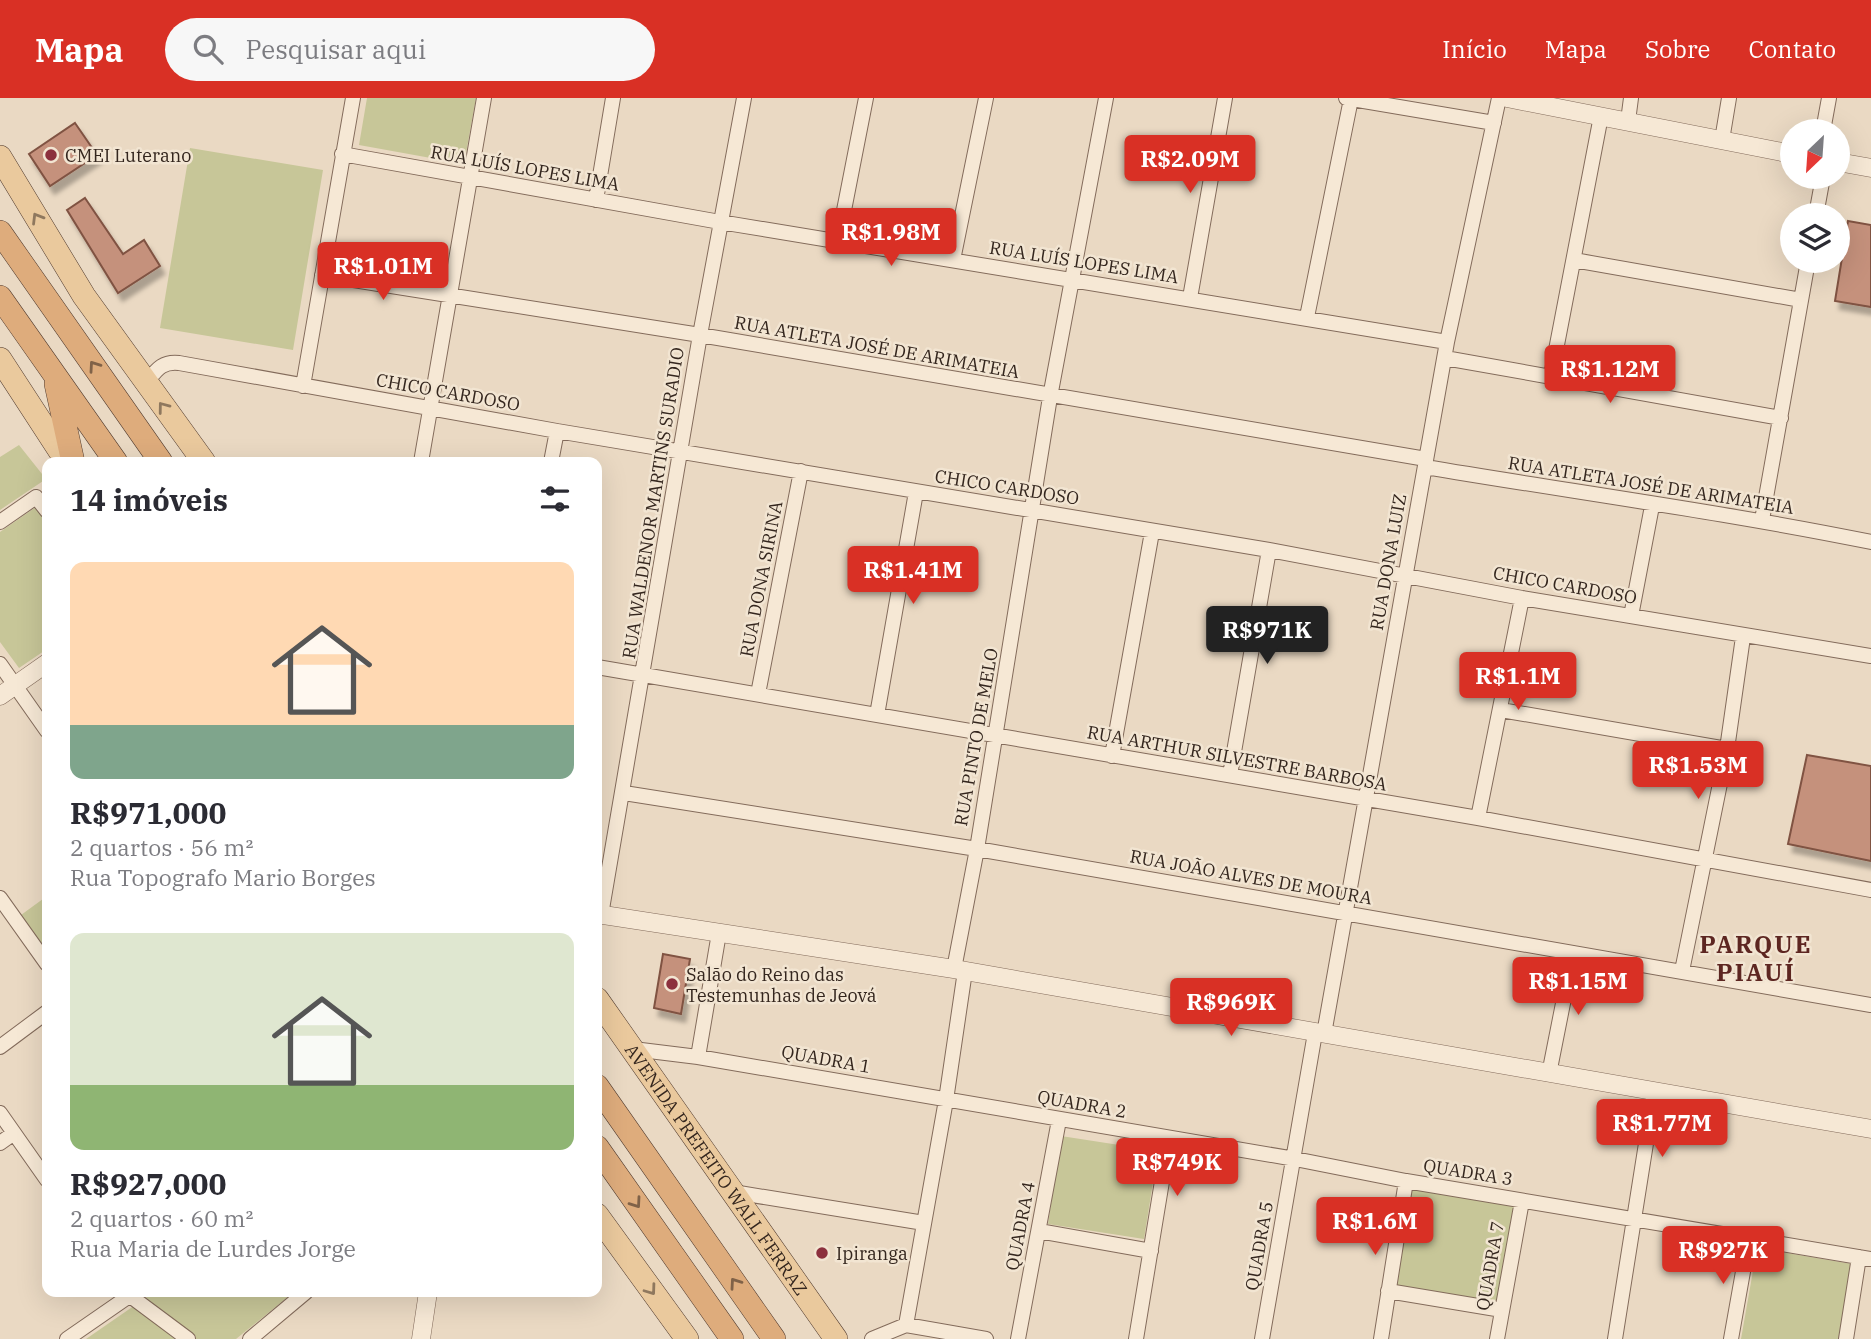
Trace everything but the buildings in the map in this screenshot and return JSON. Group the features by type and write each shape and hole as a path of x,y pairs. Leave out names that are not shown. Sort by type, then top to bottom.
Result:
{"highway":[{"path":"0,232 158,457"},
{"path":"0,297 112,457"},
{"path":"54,374 72,457"},
{"path":"602,1093 774,1339"},
{"path":"602,1154 732,1339"}],"main road":[{"path":"0,157 84,296 200,457"},
{"path":"0,360 64,457"},
{"name":"AVENIDA PREFEITO WALL FERRAZ","path":"602,1006 836,1339"},
{"path":"602,1221 687,1339"}],"street":[{"path":"303,386 353,98"},
{"path":"422,457 484,98"},
{"path":"596,200 613,98"},
{"name":"RUA WALDENOR MARTINS SURADIO","path":"602,900 624,793 700,335 744,98"},
{"path":"838,241 866,98"},
{"path":"953,260 986,98"},
{"name":"RUA PINTO DE MELO","path":"906,1325 946,1100 959,970 1050,397 1107,98"},
{"path":"1190,298 1225,98"},
{"path":"1307,317 1348,98 1494,123"},
{"name":"RUA DONA LUIZ","path":"1295,1159 1346,913 1447,342 1499,98"},
{"path":"1507,98 1780,152"},
{"path":"1628,121 1631,98"},
{"path":"1722,140 1729,98"},
{"path":"1825,119 1829,98"},
{"path":"1551,376 1601,116"},
{"name":"RUA LUÍS LOPES LIMA","path":"342,155 720,222 1447,342"},
{"path":"1850,164 1871,168"},
{"path":"1574,260 1801,300"},
{"path":"1762,520 1806,273"},
{"name":"RUA ATLETA JOSÉ DE ARIMATEIA","path":"322,275 700,335 1426,463 1653,506 1762,520 1871,542"},
{"path":"1445,358 1781,418"},
{"name":"CHICO CARDOSO","path":"145,384 160,366 169,362 557,431 1269,550 1744,637 1871,656"},
{"path":"552,457 557,431"},
{"name":"RUA DONA SIRINA","path":"758,694 801,471"},
{"path":"877,715 915,492"},
{"path":"0,522 36,496 42,504"},
{"path":"1631,616 1653,506"},
{"path":"1112,757 1152,532"},
{"path":"1230,775 1269,550"},
{"path":"1478,818 1522,598"},
{"path":"1682,971 1727,749 1744,637"},
{"path":"0,664 42,723"},
{"path":"0,696 42,667"},
{"name":"RUA ARTHUR SILVESTRE BARBOSA","path":"602,668 1478,818 1871,890"},
{"path":"1501,710 1727,749"},
{"name":"RUA JOÃO ALVES DE MOURA","path":"624,793 977,849 1871,1005"},
{"path":"0,898 42,957"},
{"path":"602,915 959,970 1871,1129"},
{"path":"698,1057 719,933"},
{"path":"1549,1074 1573,953"},
{"path":"0,1046 42,1016"},
{"name":"QUADRA 1","path":"633,1048 946,1100"},
{"path":"1615,1339 1636,1220 1654,1093"},
{"name":"QUADRA 2","path":"946,1100 1295,1159"},
{"path":"0,1113 42,1173"},
{"name":"QUADRA 4","path":"1018,1339 1059,1120"},
{"path":"0,1143 14,1133"},
{"path":"1136,1339 1170,1139"},
{"name":"QUADRA 3","path":"1295,1159 1406,1181 1865,1258"},
{"name":"QUADRA 5","path":"1262,1339 1295,1159"},
{"path":"1381,1339 1406,1181"},
{"path":"733,1192 924,1223"},
{"name":"QUADRA 7","path":"1497,1339 1522,1200"},
{"path":"1039,1231 1151,1251"},
{"path":"1731,1339 1749,1238"},
{"path":"1846,1339 1865,1258"},
{"path":"1388,1291 1502,1310"},
{"path":"67,1339 124,1297"},
{"path":"134,1297 188,1339"},
{"path":"250,1339 300,1297"},
{"path":"422,1338 427,1297"},
{"path":"872,1339 906,1325 986,1339"}],"green space":[{"path":"367,98 476,98 464,164 359,145"},
{"path":"190,148 323,170 293,350 160,328"},
{"path":"19,445 42,474 42,482 0,510 0,457"},
{"path":"42,503 42,652 19,668 0,642 0,532"},
{"path":"42,900 42,944 21,915"},
{"path":"1061,1136 1158,1151 1144,1239 1048,1224"},
{"path":"1411,1186 1515,1204 1496,1304 1395,1287"},
{"path":"1757,1248 1852,1264 1839,1339 1741,1339"},
{"path":"147,1297 288,1297 236,1339 86,1339"}],"place":[{"name":"CMEI Luterano","path":"51,155"},
{"name":"Salão do Reino das Testemunhas de Jeová","path":"672,984"},
{"name":"Ipiranga","path":"822,1253"}],"district":[{"name":"PARQUE PIAUÍ","path":"1756,958"}]}
